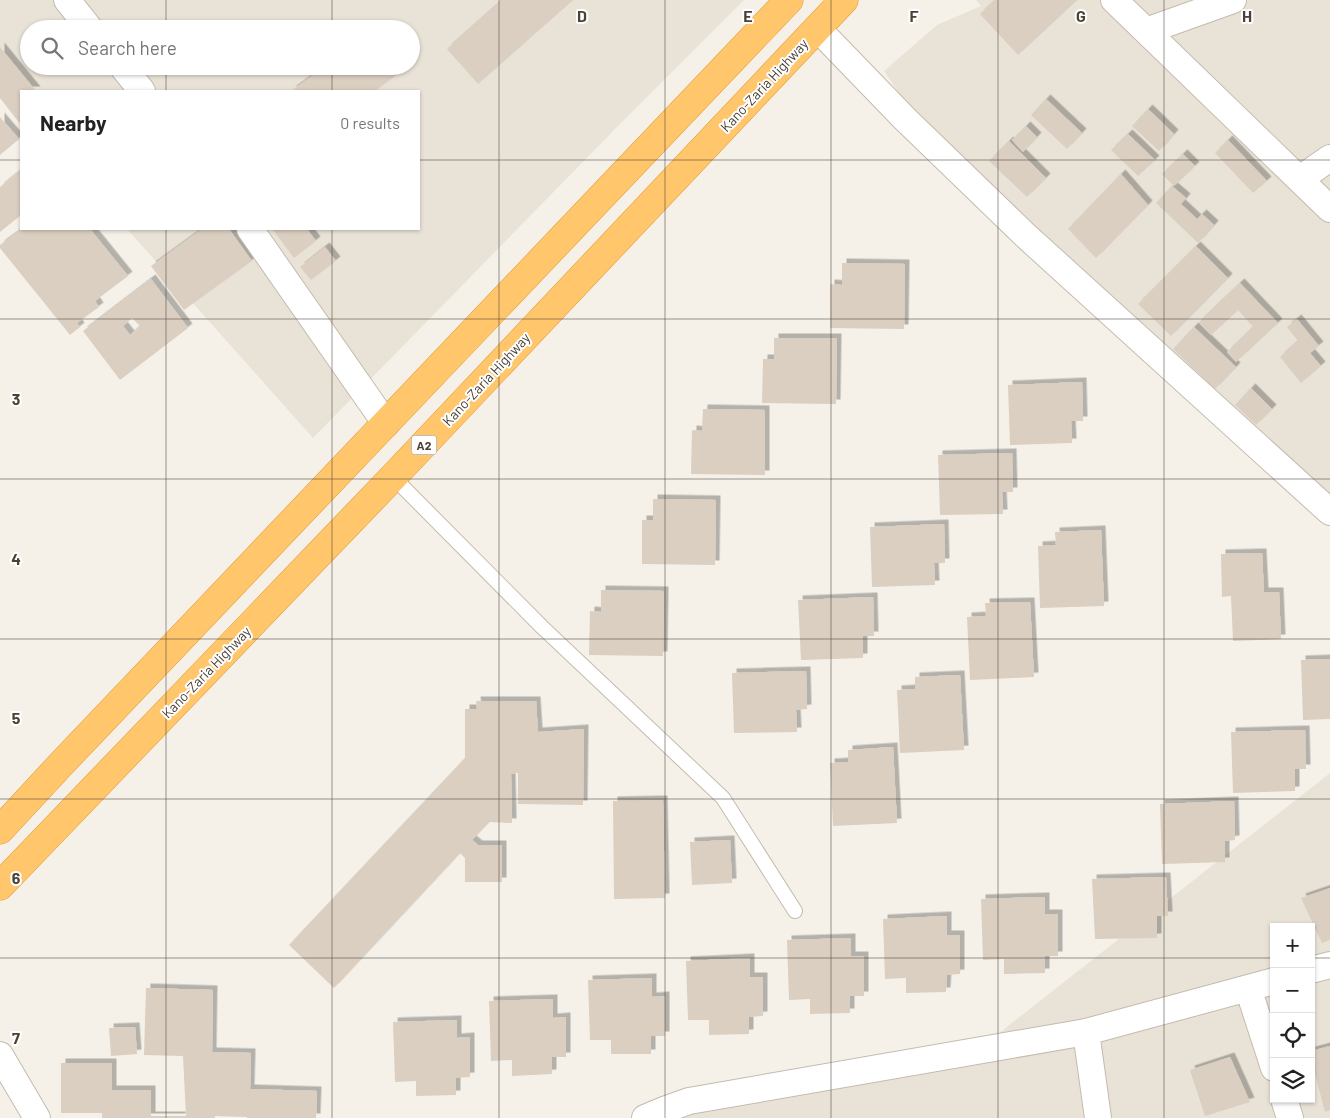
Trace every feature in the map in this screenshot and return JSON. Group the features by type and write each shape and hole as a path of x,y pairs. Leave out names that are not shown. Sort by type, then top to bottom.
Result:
{"highway":[{"path":"0,830 70,753 789,0"},
{"name":"Kano-Zaria Highway","path":"0,886 393,477 844,0"}],"street":[{"path":"67,0 83,20"},
{"path":"1114,0 1330,209"},
{"path":"1146,31 1233,0"},
{"path":"817,28 905,119 1025,236 1330,512"},
{"path":"129,75 141,90"},
{"path":"1300,179 1330,158"},
{"path":"251,230 386,424"},
{"path":"1315,969 1330,965"},
{"path":"645,1118 1086,1032 1270,982"},
{"path":"1248,988 1271,1058"},
{"path":"1086,1032 1098,1118"},
{"path":"0,1055 37,1118"},
{"path":"1285,1103 1290,1118"}],"lane":[{"path":"393,477 542,627 723,798 795,910"}],"shaded area":[{"path":"0,0 744,0 313,438 128,230 420,230 420,90 20,90 20,109 0,86"},
{"path":"976,0 1330,0 1330,501 925,132 884,71 937,25 981,6"},
{"path":"1330,773 1330,1118 650,1118 970,1056"}],"building":[{"path":"502,0 573,0 478,84 447,49"},
{"path":"995,0 1077,0 1018,55 980,14"},
{"path":"0,47 20,71 20,75 23,75 35,90 20,90 20,124 0,98"},
{"path":"313,75 397,75 376,90 292,90"},
{"path":"1046,99 1082,133 1067,149 1031,115"},
{"path":"1148,109 1174,134 1159,151 1132,126"},
{"path":"0,117 19,139 0,155"},
{"path":"1026,126 1037,137 1023,152 1012,140"},
{"path":"1128,134 1155,160 1138,176 1111,150"},
{"path":"1228,140 1267,181 1253,193 1215,153"},
{"path":"1009,141 1046,178 1027,197 989,161"},
{"path":"1183,154 1195,166 1174,186 1162,174"},
{"path":"20,171 20,216 0,232 0,187"},
{"path":"1121,174 1148,205 1096,258 1068,229"},
{"path":"1172,186 1186,198 1181,204 1197,219 1202,214 1214,225 1198,243 1156,203"},
{"path":"21,230 91,230 128,276 95,301 99,307 77,323 80,327 70,335 0,248 0,245"},
{"path":"201,230 230,230 252,261 184,310 151,266"},
{"path":"273,230 308,230 316,241 294,258"},
{"path":"1196,246 1228,278 1171,336 1138,304"},
{"path":"325,247 336,261 311,280 300,267"},
{"path":"842,263 905,264 904,329 830,328 830,284 842,285"},
{"path":"151,279 188,328 120,380 83,331","holes":["132,318 140,326 130,335 123,326"]},
{"path":"1240,283 1278,323 1236,362 1227,352 1253,327 1238,310 1211,335 1199,322"},
{"path":"1297,319 1319,346 1310,353 1321,366 1301,383 1280,357 1298,341 1287,327"},
{"path":"1194,327 1236,367 1215,389 1173,349"},
{"path":"774,338 837,338 836,404 762,403 763,359 774,359"},
{"path":"1082,382 1083,421 1071,421 1072,443 1010,445 1008,385"},
{"path":"1251,388 1272,409 1256,425 1235,405"},
{"path":"703,409 765,410 765,475 691,474 692,430 702,431"},
{"path":"1012,453 1013,492 1002,492 1003,514 940,515 938,455"},
{"path":"653,499 716,500 715,565 642,564 642,520 653,520"},
{"path":"944,524 945,563 934,563 935,585 872,587 870,527"},
{"path":"1101,530 1104,606 1040,608 1038,546 1056,545 1055,532"},
{"path":"1262,553 1264,592 1279,592 1281,639 1233,641 1231,596 1222,597 1221,554"},
{"path":"601,590 664,591 663,656 589,655 590,611 601,612"},
{"path":"873,597 874,636 863,636 863,658 801,660 798,600"},
{"path":"1030,602 1034,677 970,680 967,617 986,616 985,603"},
{"path":"1330,659 1330,719 1303,720 1301,660"},
{"path":"806,671 807,709 796,710 797,732 734,733 732,673"},
{"path":"960,675 964,750 900,753 897,690 915,689 915,677"},
{"path":"476,701 536,701 538,732 584,729 583,805 518,804 518,773 511,774 512,823 489,822 472,840 478,845 502,845 502,882 465,882 465,858 460,853 334,988 289,945 465,758 465,709 477,709"},
{"path":"1305,730 1306,769 1295,769 1295,791 1233,793 1231,732"},
{"path":"893,747 897,823 833,826 830,763 848,762 848,750"},
{"path":"663,800 665,898 614,899 613,801"},
{"path":"1234,801 1235,840 1225,841 1225,862 1162,864 1160,804"},
{"path":"730,840 732,883 692,885 690,842"},
{"path":"1166,877 1168,916 1157,916 1157,938 1095,939 1092,879"},
{"path":"1330,888 1330,940 1322,943 1315,928 1315,923 1313,923 1301,898"},
{"path":"1045,897 1045,914 1058,914 1058,956 1045,956 1045,973 1004,974 1004,959 983,960 981,899"},
{"path":"947,916 947,935 960,935 960,974 947,975 946,992 906,993 906,978 885,979 883,919"},
{"path":"851,938 851,956 864,956 864,996 850,996 850,1013 810,1014 810,999 789,1000 787,940"},
{"path":"750,958 750,977 763,977 763,1016 749,1017 749,1034 709,1035 709,1020 688,1020 686,961"},
{"path":"652,978 652,997 665,996 665,1036 651,1036 651,1054 611,1054 611,1040 590,1040 588,980"},
{"path":"146,988 213,990 212,1052 251,1053 250,1089 317,1091 316,1118 215,1116 215,1118 102,1118 102,1113 61,1113 61,1063 112,1063 112,1090 151,1090 151,1116 186,1116 183,1056 144,1055"},
{"path":"553,999 553,1018 566,1017 566,1057 552,1057 552,1074 512,1076 512,1060 491,1061 489,1001"},
{"path":"457,1020 457,1038 470,1037 470,1077 456,1078 456,1095 416,1096 416,1081 395,1082 393,1022"},
{"path":"135,1027 137,1054 111,1056 109,1028"},
{"path":"1330,1046 1330,1110 1325,1112 1315,1074 1315,1050"},
{"path":"1230,1057 1250,1102 1205,1116 1190,1070"}]}
